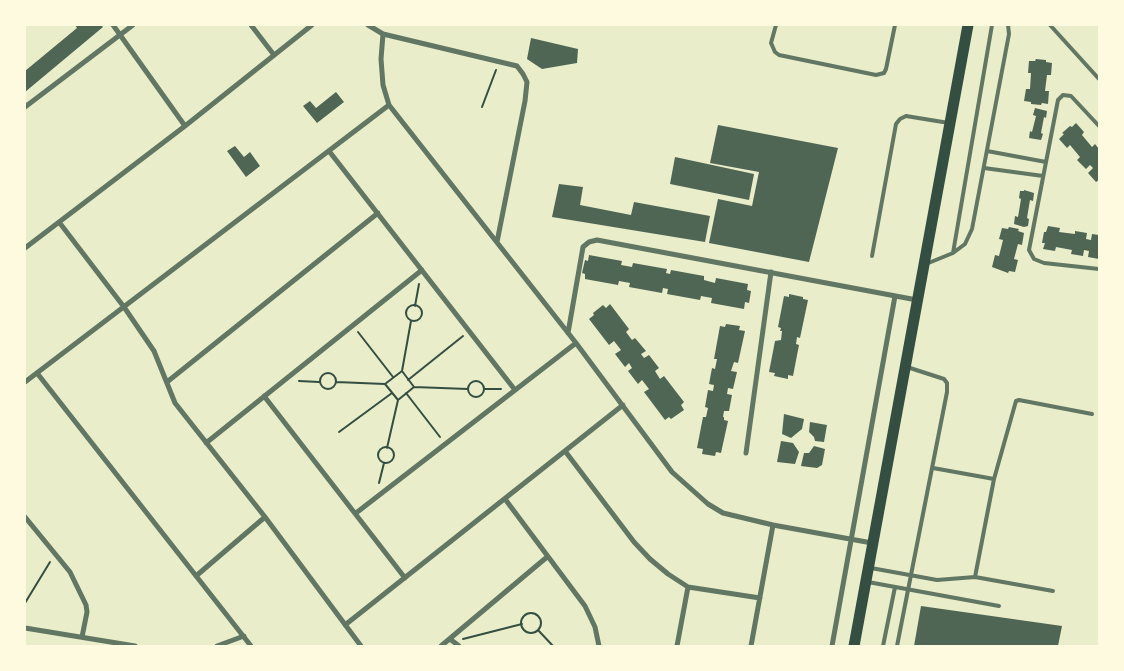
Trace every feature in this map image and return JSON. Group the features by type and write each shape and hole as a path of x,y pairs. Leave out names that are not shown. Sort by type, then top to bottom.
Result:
{"main road":[{"path":"854,646 968,25"}],"street":[{"path":"112,25 185,126"},
{"path":"25,108 133,25"},
{"path":"251,25 274,55"},
{"path":"25,248 185,126 312,25"},
{"path":"368,25 382,34 517,66 527,82 525,101 497,242"},
{"path":"382,34 383,85 389,105 576,342 672,472 708,504 723,513 773,525 872,543"},
{"path":"25,382 389,105"},
{"path":"329,151 515,390"},
{"path":"166,382 378,213"},
{"path":"59,222 124,307 154,351 175,404 265,517 361,646"},
{"path":"568,333 584,247 589,242 596,240 918,300"},
{"path":"206,443 422,270"},
{"path":"746,453 771,272"},
{"path":"832,646 895,296"},
{"path":"356,513 576,342"},
{"path":"37,373 251,646"},
{"path":"264,396 405,578"},
{"path":"345,625 623,405"},
{"path":"565,451 634,542 650,560 668,574 688,587 760,598"},
{"path":"504,499 585,606 595,627 599,646"},
{"path":"25,517 70,572 86,605 87,612 82,637"},
{"path":"196,576 265,517"},
{"path":"752,646 773,525"},
{"path":"441,646 451,640 547,557"},
{"path":"677,646 688,587"},
{"path":"25,628 135,646"},
{"path":"217,646 244,636"},
{"path":"451,640 459,646"}],"lane":[{"path":"776,25 771,43 775,52 779,55 876,75 884,73 886,69 895,25"},
{"path":"952,253 992,25"},
{"path":"924,265 952,253 965,244 972,228 1009,34 1008,25"},
{"path":"1050,25 1099,79"},
{"path":"1099,126 1071,96 1063,95 1058,100 1029,250 1034,258 1044,263 1099,269"},
{"path":"872,256 896,124 906,116 950,123"},
{"path":"987,151 1046,162"},
{"path":"984,168 1043,176"},
{"path":"897,646 947,392 947,383 944,379 905,366"},
{"path":"975,577 994,479 1016,401 1092,414"},
{"path":"933,468 994,479"},
{"path":"868,568 937,580 975,577 1054,591"},
{"path":"865,582 999,606"},
{"path":"883,646 895,587"}],"path":[{"path":"482,107 499,62"},
{"path":"414,306 422,270"},
{"path":"412,321 406,316 406,311 414,306"},
{"path":"412,321 417,320 421,315 419,308 414,306"},
{"path":"336,382 385,384 402,371 412,321"},
{"path":"352,325 394,377"},
{"path":"408,380 469,330"},
{"path":"402,371 414,387"},
{"path":"320,382 322,376 326,374 333,376 336,382"},
{"path":"299,381 320,382"},
{"path":"468,389 470,384 477,381 483,385 484,389"},
{"path":"320,382 322,386 329,389 336,382"},
{"path":"385,384 398,400"},
{"path":"387,448 398,400 414,387 468,389"},
{"path":"468,389 470,394 475,396 482,394 484,389"},
{"path":"484,389 515,390"},
{"path":"339,432 392,392"},
{"path":"406,393 446,444"},
{"path":"384,463 379,460 378,455 380,450 387,448"},
{"path":"384,463 390,461 393,457 392,452 387,448"},
{"path":"379,483 384,463"},
{"path":"25,602 55,554"},
{"path":"522,624 525,615 534,613 541,622 538,630"},
{"path":"451,640 522,624"},
{"path":"522,624 527,631 538,630"},
{"path":"538,630 553,646"}],"building":[{"path":"75,25 101,25 103,27 25,92 25,71 77,28"},
{"path":"531,38 578,49 577,63 542,69 527,59"},
{"path":"1036,59 1052,63 1051,75 1047,75 1045,91 1049,91 1048,104 1031,104 1031,102 1024,101 1026,89 1030,89 1031,73 1028,73 1029,61 1035,61"},
{"path":"336,92 344,102 317,123 303,106 310,101 316,108"},
{"path":"1035,108 1047,111 1046,118 1044,117 1041,140 1029,138 1036,116 1033,115"},
{"path":"1076,123 1084,132 1082,135 1092,147 1095,144 1099,149 1099,180 1096,182 1088,173 1093,168 1090,165 1086,169 1077,160 1080,157 1070,145 1067,148 1059,139 1064,134 1062,133"},
{"path":"718,125 838,148 809,262 709,243 718,199 752,206 759,172 710,163"},
{"path":"235,146 244,157 250,152 260,166 246,177 227,151"},
{"path":"675,157 754,174 749,200 670,184"},
{"path":"559,184 583,187 580,205 631,215 634,202 710,216 705,242 552,217"},
{"path":"1024,190 1034,193 1033,201 1030,200 1027,218 1029,219 1028,226 1024,227 1014,224 1015,216 1018,217 1021,199 1019,198 1020,191"},
{"path":"1048,226 1060,228 1059,232 1075,234 1075,231 1087,233 1086,239 1091,240 1092,234 1099,235 1099,259 1088,257 1089,251 1084,250 1083,256 1071,254 1072,250 1056,247 1055,251 1043,249 1045,243 1042,243 1044,232 1046,232"},
{"path":"1009,227 1019,229 1018,231 1024,233 1022,245 1018,244 1014,259 1018,260 1015,272 1009,271 1008,273 992,267 995,255 999,256 1003,240 999,239 1002,228 1008,229"},
{"path":"589,255 622,261 621,265 632,267 633,263 667,269 666,273 670,274 671,270 704,276 704,280 715,283 716,278 748,284 747,290 751,291 749,303 745,302 744,309 711,303 712,298 701,296 700,300 667,294 668,289 663,288 662,293 629,287 630,283 619,281 618,285 585,279 585,274 582,273 585,260 588,261"},
{"path":"789,294 808,300 800,338 797,337 796,344 799,345 793,376 788,375 788,379 774,376 775,373 769,372 775,341 781,340 782,331 778,327 784,296 789,297"},
{"path":"610,304 629,329 626,332 632,340 635,338 646,351 641,354 644,358 649,355 659,368 655,371 660,379 664,376 684,402 681,405 684,410 671,419 669,417 665,420 644,392 649,389 642,380 638,384 628,371 632,368 629,363 625,367 615,354 621,350 614,341 609,345 589,319 603,305 606,308"},
{"path":"726,324 740,326 739,330 745,331 738,363 734,362 731,371 737,372 733,389 728,388 727,394 732,395 729,411 724,411 724,420 728,421 721,453 716,452 715,456 702,454 703,449 697,448 703,417 706,417 708,408 705,407 708,390 713,391 714,385 709,384 712,368 715,369 717,359 714,359 720,326 725,327"},
{"path":"784,414 804,419 802,429 791,438 782,434"},
{"path":"810,422 827,425 824,442 815,441 809,432"},
{"path":"781,441 793,443 799,452 795,464 777,462"},
{"path":"814,446 825,449 822,465 817,468 801,466 804,453 809,453"},
{"path":"921,606 1062,626 1058,646 914,646"}]}
